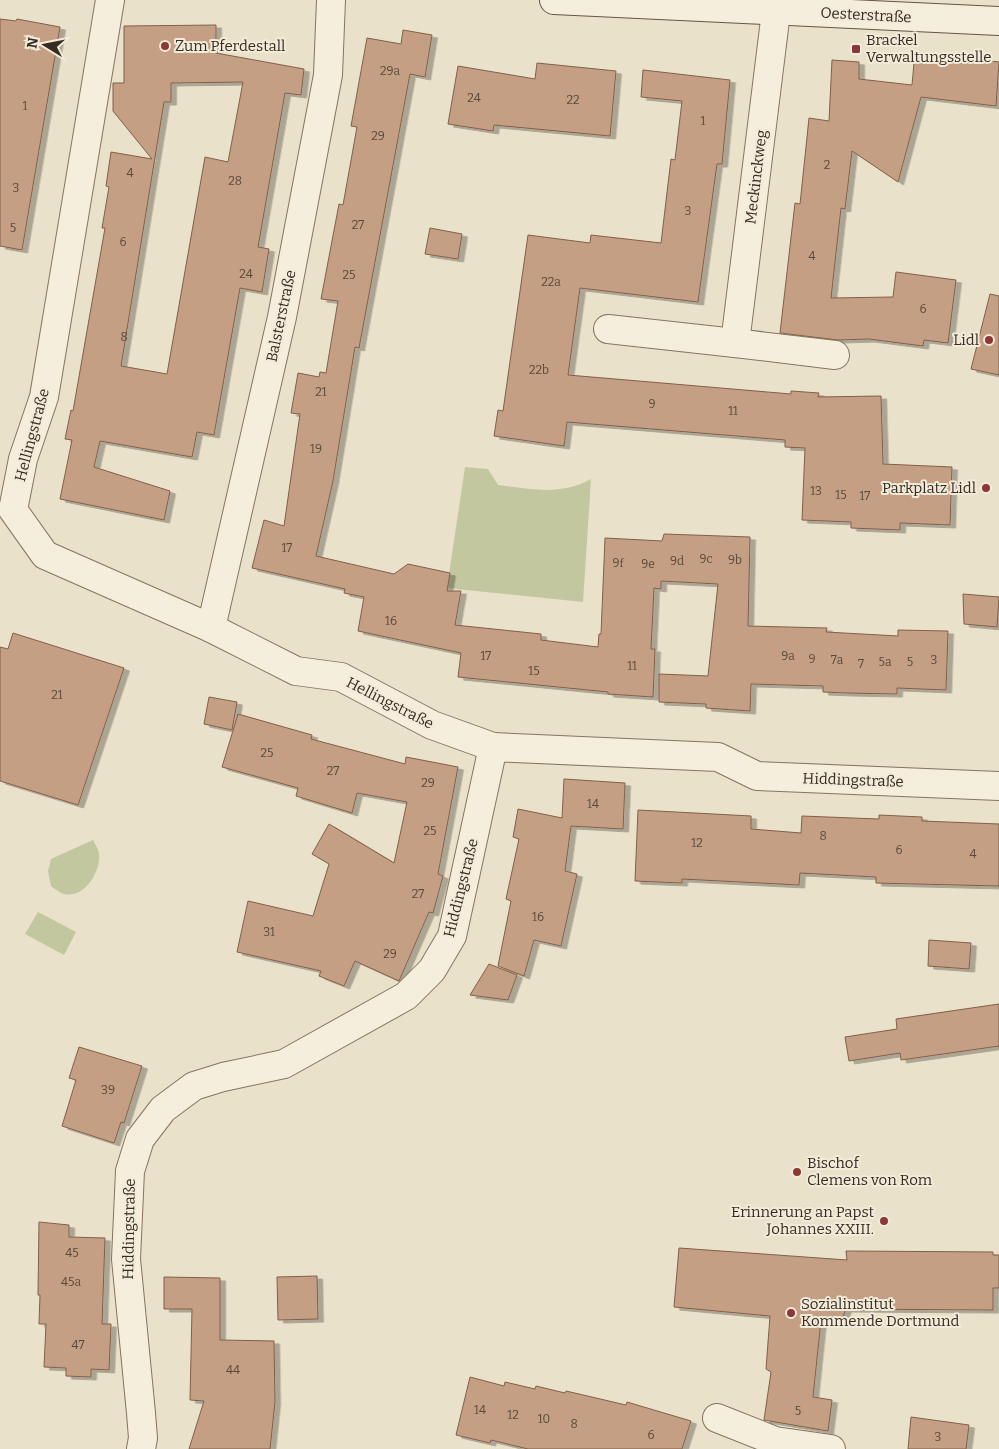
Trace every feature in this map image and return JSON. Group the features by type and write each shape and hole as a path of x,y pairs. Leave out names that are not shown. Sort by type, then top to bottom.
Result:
{"street":[{"name":"Hellingstraße","path":"110,0 44,397 23,460 13,510 44,555 211,628 296,672 340,677 432,725 493,747"},
{"name":"Balsterstraße","path":"211,628 282,317 328,75 331,0"},
{"name":"Oesterstraße","path":"554,0 999,22"},
{"name":"Meckinckweg","path":"735,343 776,12"},
{"path":"608,329 835,356"},
{"name":"Hiddingstraße","path":"141,1449 143,1438 126,1259 130,1171 140,1139 163,1109 194,1086 223,1077 284,1064 406,996 432,970 452,936 493,747 718,757 757,776 999,786"},
{"path":"717,1418 775,1441 831,1449"}],"green space":[{"path":"465,467 488,469 498,485 534,489 569,488 591,479 583,602 447,588"},
{"path":"93,840 99,854 99,861 90,883 78,892 71,894 62,893 51,886 48,871 51,859"},
{"path":"38,912 76,932 64,955 25,934"}],"building":[{"path":"0,19 16,21 17,19 60,27 22,250 0,246"},
{"path":"216,25 216,53 304,69 301,95 285,93 258,247 269,249 262,292 240,288 214,435 197,432 192,457 100,441 94,467 170,491 164,520 60,499 72,440 65,439 71,410 73,411 105,228 102,228 109,187 106,186 111,152 152,159 113,111 113,83 124,83 124,26","holes":["243,82 228,162 205,157 167,374 121,366 164,102 171,102 171,83"]},
{"path":"403,30 432,35 425,77 410,74 359,348 355,347 333,481 316,556 394,574 408,564 450,573 447,591 461,591 455,625 541,634 541,640 598,647 599,634 601,634 605,538 662,541 664,534 750,537 748,626 827,628 826,632 898,636 898,630 948,631 946,690 897,688 897,694 847,693 823,692 823,686 751,684 750,711 706,708 706,704 659,702 659,674 708,676 718,584 661,581 661,589 654,588 651,649 655,649 653,697 608,694 608,692 458,677 461,653 358,631 364,597 344,593 345,589 252,568 264,520 284,526 300,414 291,413 298,373 319,377 320,372 326,373 338,301 321,299 339,204 343,205 357,127 351,126 367,38 401,44"},
{"path":"915,52 999,62 996,106 921,97 898,182 852,151 845,209 841,208 831,298 893,297 896,272 956,280 948,343 924,340 923,346 869,339 838,340 780,333 795,203 800,204 809,118 829,121 832,60 859,62 859,79 912,85"},
{"path":"537,63 616,71 610,136 494,125 493,131 448,124 458,66 535,79"},
{"path":"643,70 730,80 722,164 717,164 698,302 580,288 568,375 791,394 791,391 819,393 818,397 881,396 883,464 952,467 950,525 900,523 900,530 851,528 851,522 802,520 805,448 785,447 785,440 567,422 564,446 494,436 498,410 503,411 528,235 590,243 591,235 661,243 671,159 675,160 682,101 641,97"},
{"path":"430,228 462,234 458,259 425,254"},
{"name":"Lidl","path":"990,294 999,296 999,375 971,369"},
{"path":"963,594 999,597 997,627 964,624"},
{"path":"13,633 124,668 78,805 0,781 0,647 8,649"},
{"path":"209,697 237,702 232,730 204,724"},
{"path":"238,714 312,735 311,739 405,764 406,757 458,767 438,874 443,876 433,913 429,912 399,981 355,961 344,986 319,976 321,971 237,952 248,901 313,916 329,864 312,854 329,824 394,863 407,802 357,793 352,813 296,796 298,788 222,767"},
{"path":"564,779 625,783 623,829 571,826 565,871 577,874 561,946 534,940 524,976 498,966 511,901 506,899 519,839 513,837 518,809 562,818"},
{"path":"638,810 751,816 751,829 801,833 802,816 879,819 879,815 922,817 922,821 999,824 999,886 876,883 876,877 800,873 799,885 682,879 682,883 635,881"},
{"path":"929,940 971,943 969,969 928,966"},
{"path":"489,964 517,975 508,1000 470,995"},
{"path":"999,1004 999,1046 901,1060 900,1053 849,1061 845,1037 897,1029 896,1019"},
{"path":"79,1047 142,1066 124,1123 121,1122 114,1143 62,1126 76,1080 69,1078"},
{"path":"39,1222 69,1225 69,1237 105,1238 102,1324 111,1324 109,1370 91,1369 91,1377 66,1376 66,1368 44,1367 46,1324 39,1324 40,1295 38,1295"},
{"name":"Sozialinstitut Kommende Dortmund","path":"679,1248 847,1260 846,1251 993,1252 993,1255 999,1255 999,1288 993,1288 993,1310 846,1309 841,1323 821,1320 813,1397 832,1400 828,1431 764,1420 771,1372 766,1369 770,1316 674,1307"},
{"path":"317,1276 318,1319 278,1320 277,1277"},
{"path":"164,1277 220,1278 220,1340 274,1341 275,1402 270,1449 189,1449 204,1401 190,1400 192,1309 164,1309"},
{"path":"470,1377 504,1386 505,1382 535,1389 536,1386 626,1405 627,1402 691,1421 682,1449 528,1449 491,1440 490,1443 456,1435"},
{"path":"911,1417 969,1425 966,1449 908,1449"}],"place":[{"name":"Zum Pferdestall","path":"165,46"},
{"name":"Brackel Verwaltungsstelle","path":"856,49"},
{"name":"Lidl","path":"989,340"},
{"name":"Parkplatz Lidl","path":"986,488"},
{"name":"Bischof Clemens von Rom","path":"797,1172"},
{"name":"Erinnerung an Papst Johannes XXIII.","path":"884,1221"},
{"name":"Sozialinstitut Kommende Dortmund","path":"791,1313"}]}
